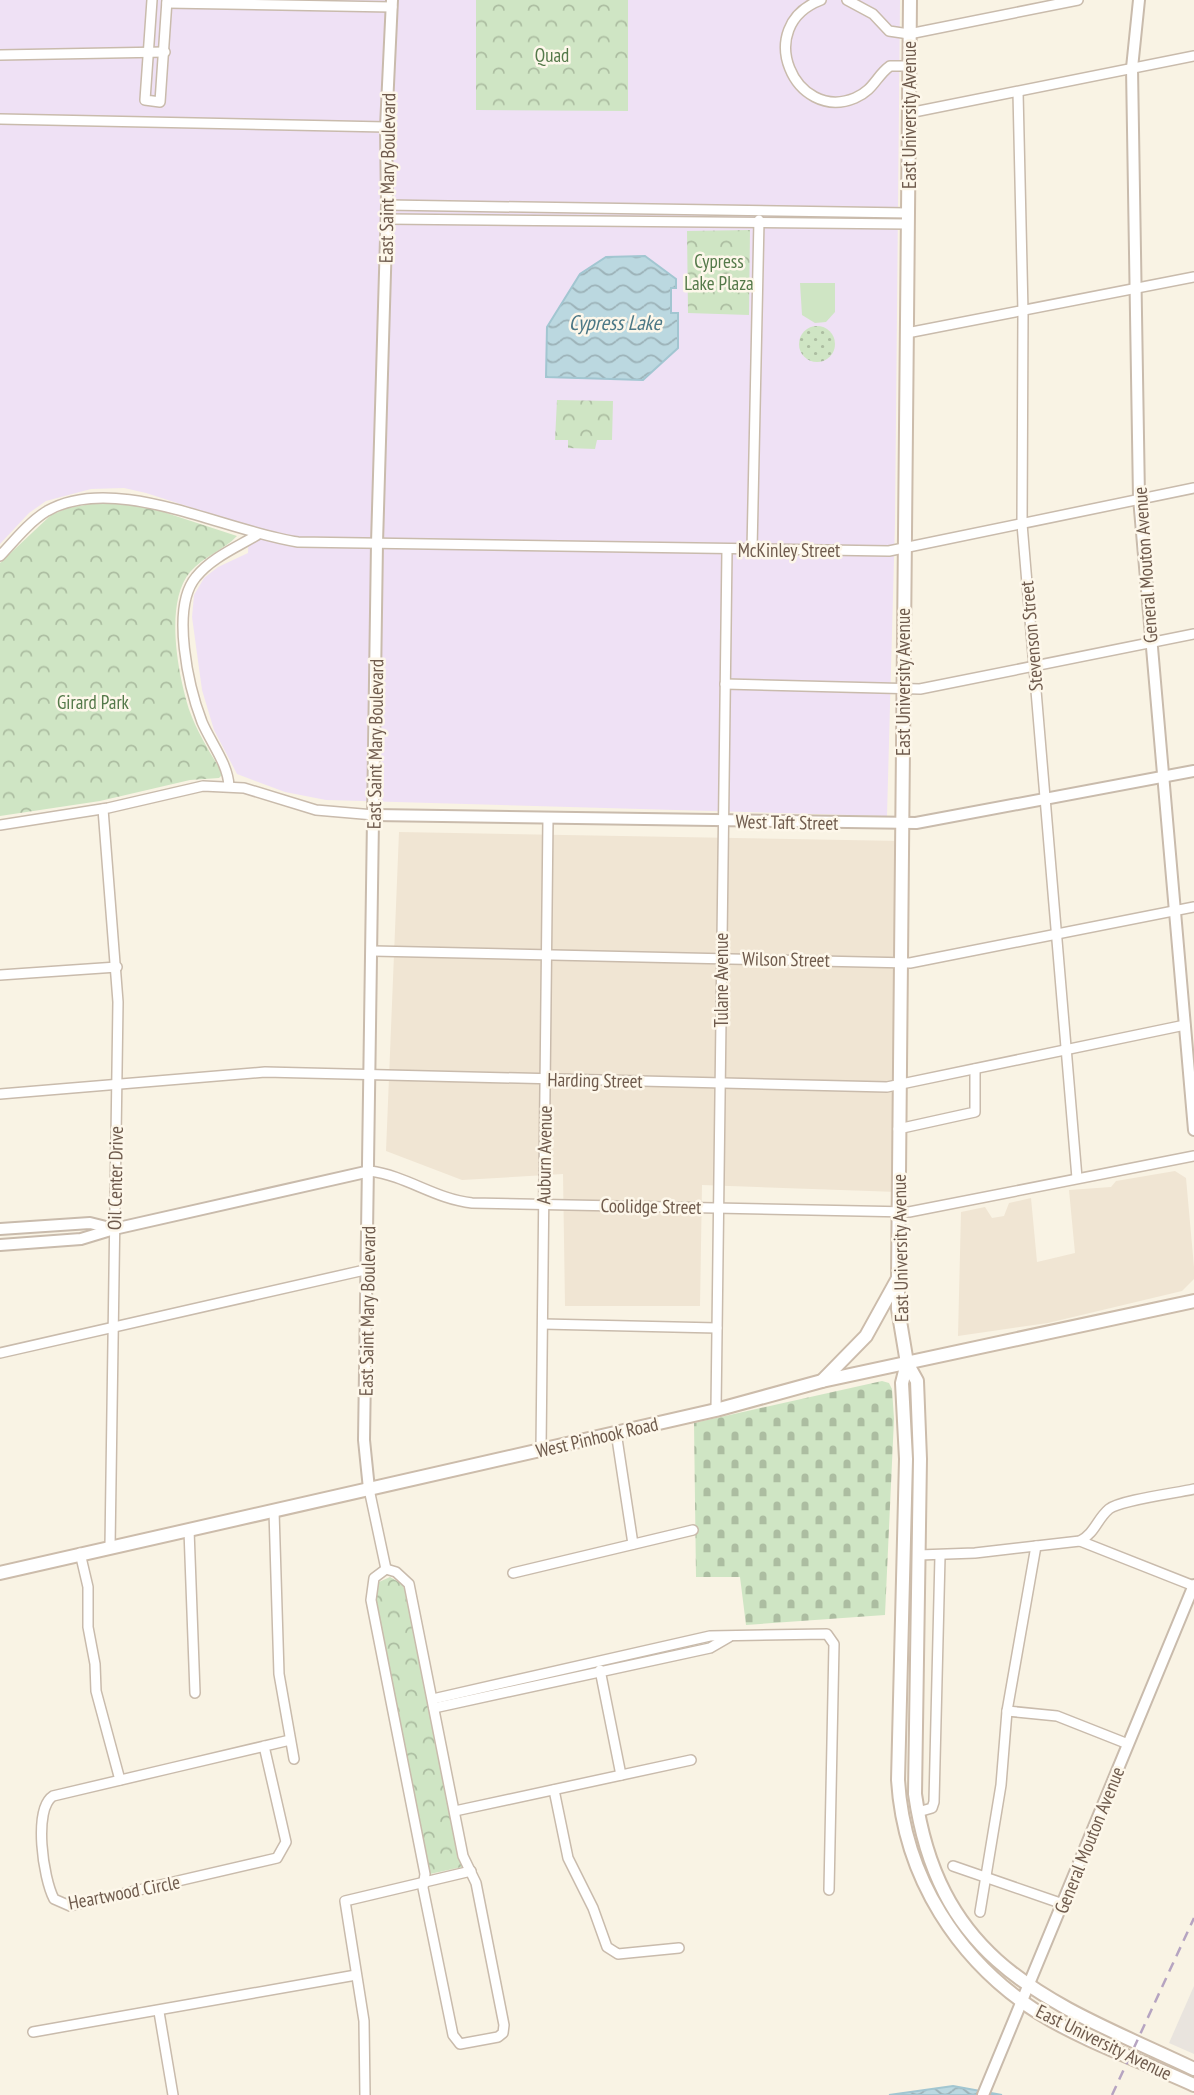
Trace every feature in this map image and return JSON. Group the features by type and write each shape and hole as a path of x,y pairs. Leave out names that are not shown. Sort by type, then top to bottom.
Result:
{"main road":[{"name":"East University Avenue","path":"910,0 898,1280 899,1317 907,1363 917,1381 919,1555 914,1775 918,1811 930,1857 954,1908 987,1951 1028,1987 1074,2013 1194,2069"},
{"path":"822,1381 857,1349 875,1323 898,1280"},
{"name":"West Pinhook Road","path":"0,1573 716,1410 822,1381 1194,1301"},
{"name":"East University Avenue","path":"907,1363 902,1383 906,1435 898,1780 902,1815 917,1866 937,1911 984,1969 1022,2000 1041,2014 1194,2085"},
{"path":"904,1555 919,1555"},
{"path":"902,1815 918,1811"}],"street":[{"path":"152,0 145,100 160,102 167,1 392,3"},
{"path":"821,0 800,12 786,36 786,62 799,85 816,97 844,102 873,87 890,66 909,66"},
{"path":"847,0 867,10 889,31 909,34 1078,0"},
{"name":"General Mouton Avenue","path":"1139,0 1132,68 1139,498 1194,1130"},
{"name":"East Saint Mary Boulevard","path":"369,1489 364,1440 369,1269 377,543 387,219 386,127 392,3"},
{"path":"0,55 165,52"},
{"path":"909,113 1194,56"},
{"name":"Stevenson Street","path":"1018,92 1023,312 1022,524 1077,1178"},
{"path":"0,119 386,127"},
{"path":"387,205 846,212 908,218"},
{"path":"449,220 450,206"},
{"path":"581,219 582,208"},
{"path":"752,550 760,211"},
{"path":"846,212 846,224"},
{"path":"387,219 581,219 846,224 908,218"},
{"path":"907,333 1194,276"},
{"name":"McKinley Street","path":"0,556 48,510 101,497 141,500 257,535 298,542 889,551 1194,488"},
{"path":"229,786 226,768 212,744 196,703 183,613 186,593 201,572 257,535"},
{"name":"Tulane Avenue","path":"716,1410 727,550"},
{"path":"725,684 920,689 1194,634"},
{"name":"West Taft Street","path":"374,815 902,823 1045,800 1194,771"},
{"path":"0,825 103,809 186,789 229,786 316,810 374,815"},
{"name":"Oil Center Drive","path":"103,809 117,967 110,1548"},
{"name":"Auburn Avenue","path":"541,1449 548,818"},
{"name":"Wilson Street","path":"373,951 916,963 1194,907"},
{"path":"0,975 117,967"},
{"name":"Harding Street","path":"0,1094 117,1086 246,1072 899,1085 1185,1026"},
{"path":"898,1129 975,1112 975,1069"},
{"name":"Coolidge Street","path":"0,1245 90,1238 114,1229 370,1171 406,1180 450,1200 898,1212 1194,1156"},
{"name":"Coolidge Street","path":"0,1229 80,1223 114,1229"},
{"path":"0,1353 369,1269"},
{"path":"543,1324 717,1328"},
{"path":"616,1432 633,1545"},
{"path":"369,1489 386,1569"},
{"path":"919,1555 940,1556 1080,1541 1091,1534 1104,1515 1115,1506 1194,1489"},
{"path":"274,1511 279,1674 294,1759"},
{"path":"189,1530 195,1693"},
{"path":"513,1573 693,1530"},
{"path":"1080,1541 1194,1586"},
{"path":"980,1912 1001,1785 1007,1711 1036,1546"},
{"path":"80,1553 88,1587 88,1628 95,1664 96,1691 120,1780"},
{"path":"918,1811 932,1808 934,1802 940,1556"},
{"path":"386,1569 396,1572 409,1584 463,1856 471,1871 504,2025 501,2036 480,2041 460,2044 454,2039 424,1882 425,1874 371,1600 374,1578 386,1569"},
{"name":"General Mouton Avenue","path":"983,2095 1194,1586"},
{"path":"434,1703 598,1661 710,1636 822,1632 833,1639 829,1890"},
{"path":"434,1703 600,1673 710,1648 729,1637"},
{"path":"598,1661 621,1775"},
{"path":"1007,1711 1057,1716 1128,1744"},
{"name":"Heartwood Circle","path":"264,1746 286,1842 277,1858 70,1906 58,1903 50,1892 41,1842 44,1803 53,1796 120,1780 264,1746 290,1740"},
{"path":"456,1811 691,1759"},
{"path":"554,1790 568,1858 593,1908 607,1947 618,1954 679,1948"},
{"path":"953,1866 1063,1904"},
{"path":"365,2095 364,2021 345,1900 471,1871"},
{"path":"33,2032 159,2012 356,1975"},
{"path":"159,2012 173,2095"}],"shaded area":[{"path":"0,0 900,0 895,523 887,816 326,800 285,792 237,774 214,730 202,690 192,617 194,595 204,578 218,567 248,553 249,526 146,493 124,488 91,489 46,501 29,513 0,544"},
{"path":"399,832 902,841 898,1192 702,1185 700,1306 565,1306 563,1174 462,1180 386,1151"},
{"path":"1175,1171 1186,1178 1194,1267 1194,1279 1182,1291 1048,1323 958,1336 961,1212 985,1207 992,1218 1004,1216 1009,1203 1031,1198 1037,1262 1075,1253 1069,1190 1111,1187 1116,1181"},
{"path":"1194,1986 1194,2054 1169,2043"}],"green space":[{"name":"Quad","path":"476,0 628,0 628,111 476,110"},
{"name":"Cypress Lake Plaza","path":"750,230 749,315 688,313 687,231"},
{"path":"800,283 835,283 835,312 826,322 815,323 802,315"},
{"path":"817,326 830,331 835,344 830,357 817,362 804,357 799,344 804,331"},
{"path":"557,400 613,401 612,440 597,440 595,449 568,448 568,440 555,440"},
{"name":"Girard Park","path":"108,501 142,505 237,536 190,572 182,585 175,620 181,679 190,712 223,774 219,778 190,780 100,801 0,816 0,563 51,515 68,508"},
{"path":"882,1381 889,1383 892,1389 894,1419 885,1615 746,1625 740,1577 696,1577 694,1423"},
{"path":"390,1577 402,1584 407,1594 462,1867 430,1874 374,1598 379,1582"}],"water":[{"name":"Cypress Lake","path":"645,256 676,279 676,288 671,288 671,313 678,313 678,348 643,380 546,377 547,327 580,274 606,257"},
{"path":"953,2086 1002,2095 889,2095"}],"railway":[{"path":"1112,2095 1194,1918"}]}
